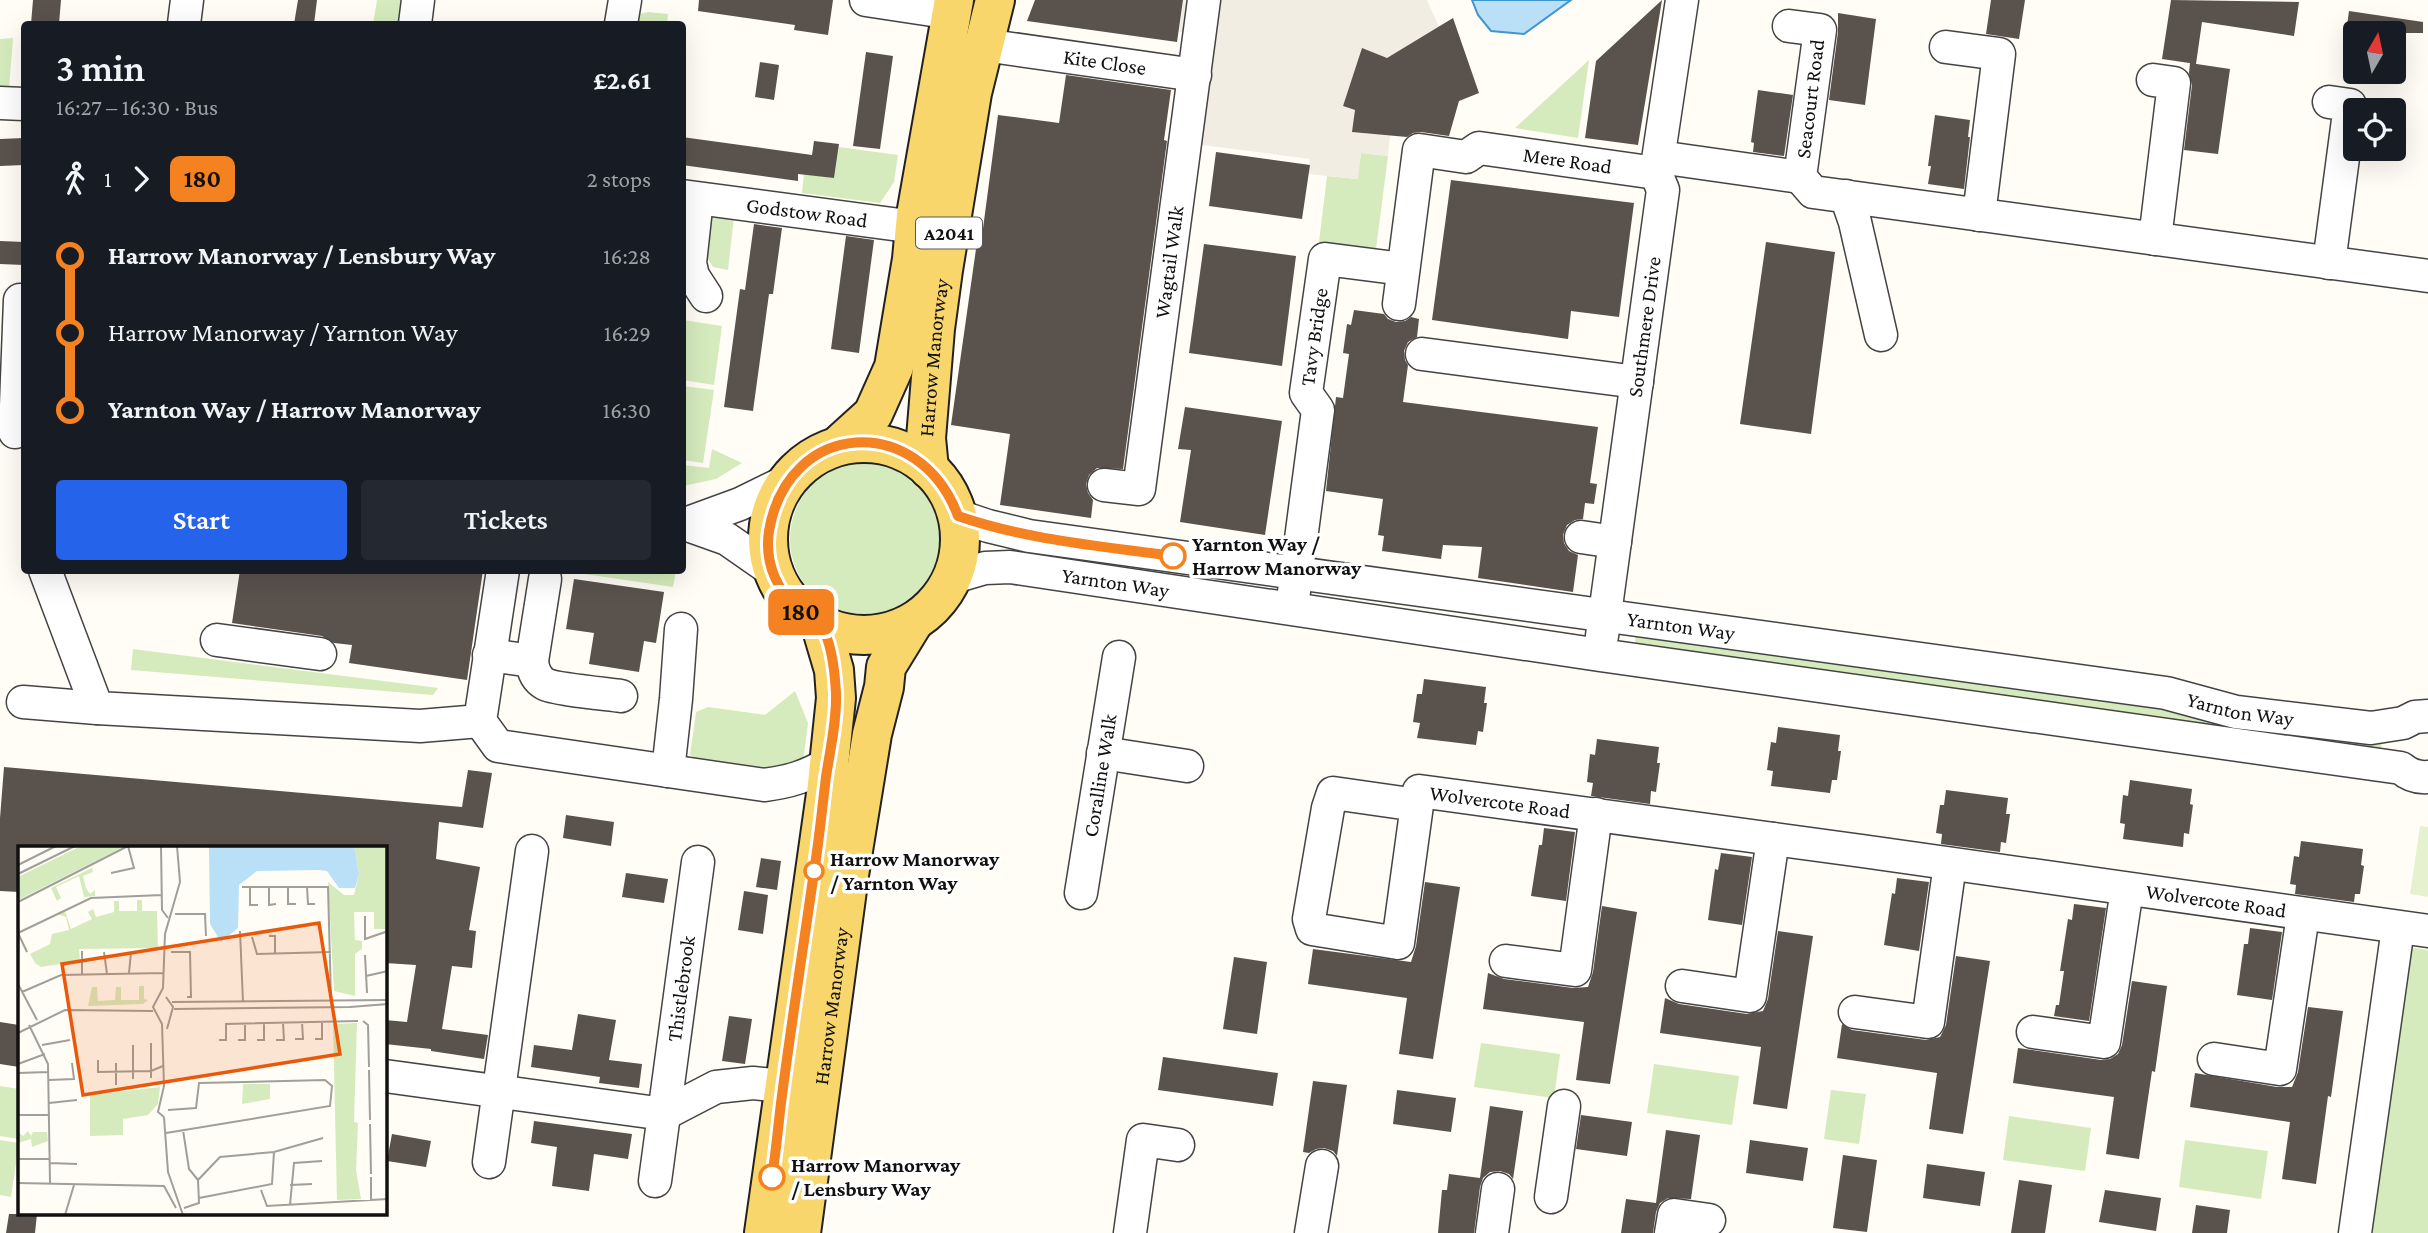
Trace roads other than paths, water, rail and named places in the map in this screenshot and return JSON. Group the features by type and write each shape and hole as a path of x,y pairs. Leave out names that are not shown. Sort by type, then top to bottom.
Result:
{"main road":[{"name":"Harrow Manorway","path":"929,468 926,438 936,317 972,93 1000,48 995,0"},
{"name":"Harrow Manorway","path":"841,443 873,414 894,367 953,6"},
{"path":"770,569 784,593 803,613 821,626 833,631 865,635 889,632 913,622 942,598 954,577 960,540 958,516 947,492 929,468 892,446 860,442 841,443"},
{"name":"A2041","path":"770,569 769,531 787,481 820,452 841,443"},
{"name":"Harrow Manorway","path":"802,1233 849,875 872,734 884,687 886,667 913,622"},
{"name":"Harrow Manorway","path":"764,1233 836,698 834,670 821,626"}],"street":[{"path":"184,21 187,0"},
{"path":"415,21 418,0"},
{"path":"622,21 625,0"},
{"path":"866,0 953,6"},
{"name":"Wagtail Walk","path":"1104,485 1139,489 1205,0"},
{"name":"Southmere Drive","path":"1600,655 1663,190 1657,165 1682,0"},
{"name":"Seacourt Road","path":"1789,26 1820,30 1800,177 1813,192 2428,276"},
{"path":"1945,47 1999,54 1979,215"},
{"name":"Kite Close","path":"1000,48 1195,75"},
{"path":"2153,80 2174,83 2155,239"},
{"path":"2329,102 2350,105 2329,263"},
{"path":"0,103 21,104"},
{"name":"Mere Road","path":"1403,269 1419,150 1466,157 1479,148 1800,177"},
{"path":"1846,196 1855,222 1881,335"},
{"name":"Godstow Road","path":"706,296 692,276 690,197 915,227"},
{"name":"Tavy Bridge","path":"1297,573 1318,410 1306,393 1325,259 1403,269"},
{"path":"1399,303 1403,269"},
{"path":"13,432 21,300"},
{"path":"1422,354 1637,382"},
{"path":"686,523 740,504 787,481"},
{"name":"Yarnton Way","path":"958,516 1029,536 2166,694 2236,712 2371,728 2415,719"},
{"path":"686,523 727,539 770,569"},
{"path":"1581,537 1615,542"},
{"name":"Yarnton Way","path":"954,577 985,568 1010,567 2414,772"},
{"path":"1292,609 1297,573"},
{"path":"47,574 97,708"},
{"path":"502,574 480,721 498,746 764,785 804,777 829,763"},
{"path":"545,579 532,662 536,677 546,685 621,696"},
{"path":"668,771 681,629"},
{"path":"217,640 320,654"},
{"path":"489,655 532,662"},
{"name":"Coralline Walk","path":"1081,893 1119,657"},
{"path":"23,702 420,726 480,721"},
{"name":"Yarnton Way","path":"2414,772 2392,750 2394,735 2415,719"},
{"path":"1103,753 1187,766"},
{"name":"Wolvercote Road","path":"1417,805 1333,793 1328,808 1309,919 1312,929 1398,943 1419,791 2413,930"},
{"name":"Wolvercote Road","path":"1506,961 1575,970 1596,814"},
{"path":"1682,986 1751,996 1773,839"},
{"path":"488,1162 532,850"},
{"name":"Thistlebrook","path":"655,1181 698,862"},
{"path":"1855,1012 1928,1022 1950,864"},
{"name":"Wolvercote Road","path":"2033,1032 2104,1042 2127,889"},
{"name":"Wolvercote Road","path":"2214,1059 2280,1069 2303,915"},
{"path":"2355,1233 2413,930"},
{"path":"387,1076 664,1114 716,1087 753,1083 783,1087"},
{"path":"1551,1197 1564,1106"},
{"path":"1130,1233 1143,1140 1178,1145"},
{"path":"1311,1233 1322,1166"},
{"path":"1492,1233 1498,1189"},
{"path":"1671,1233 1674,1215 1709,1220"}],"water":[{"path":"1472,0 1571,0 1524,34 1491,31 1478,15"}],"place":[{"name":"Yarnton Way / Harrow Manorway","path":"1173,556"},
{"name":"Harrow Manorway / Yarnton Way","path":"814,871"},
{"name":"Harrow Manorway / Lensbury Way","path":"772,1177"}]}
